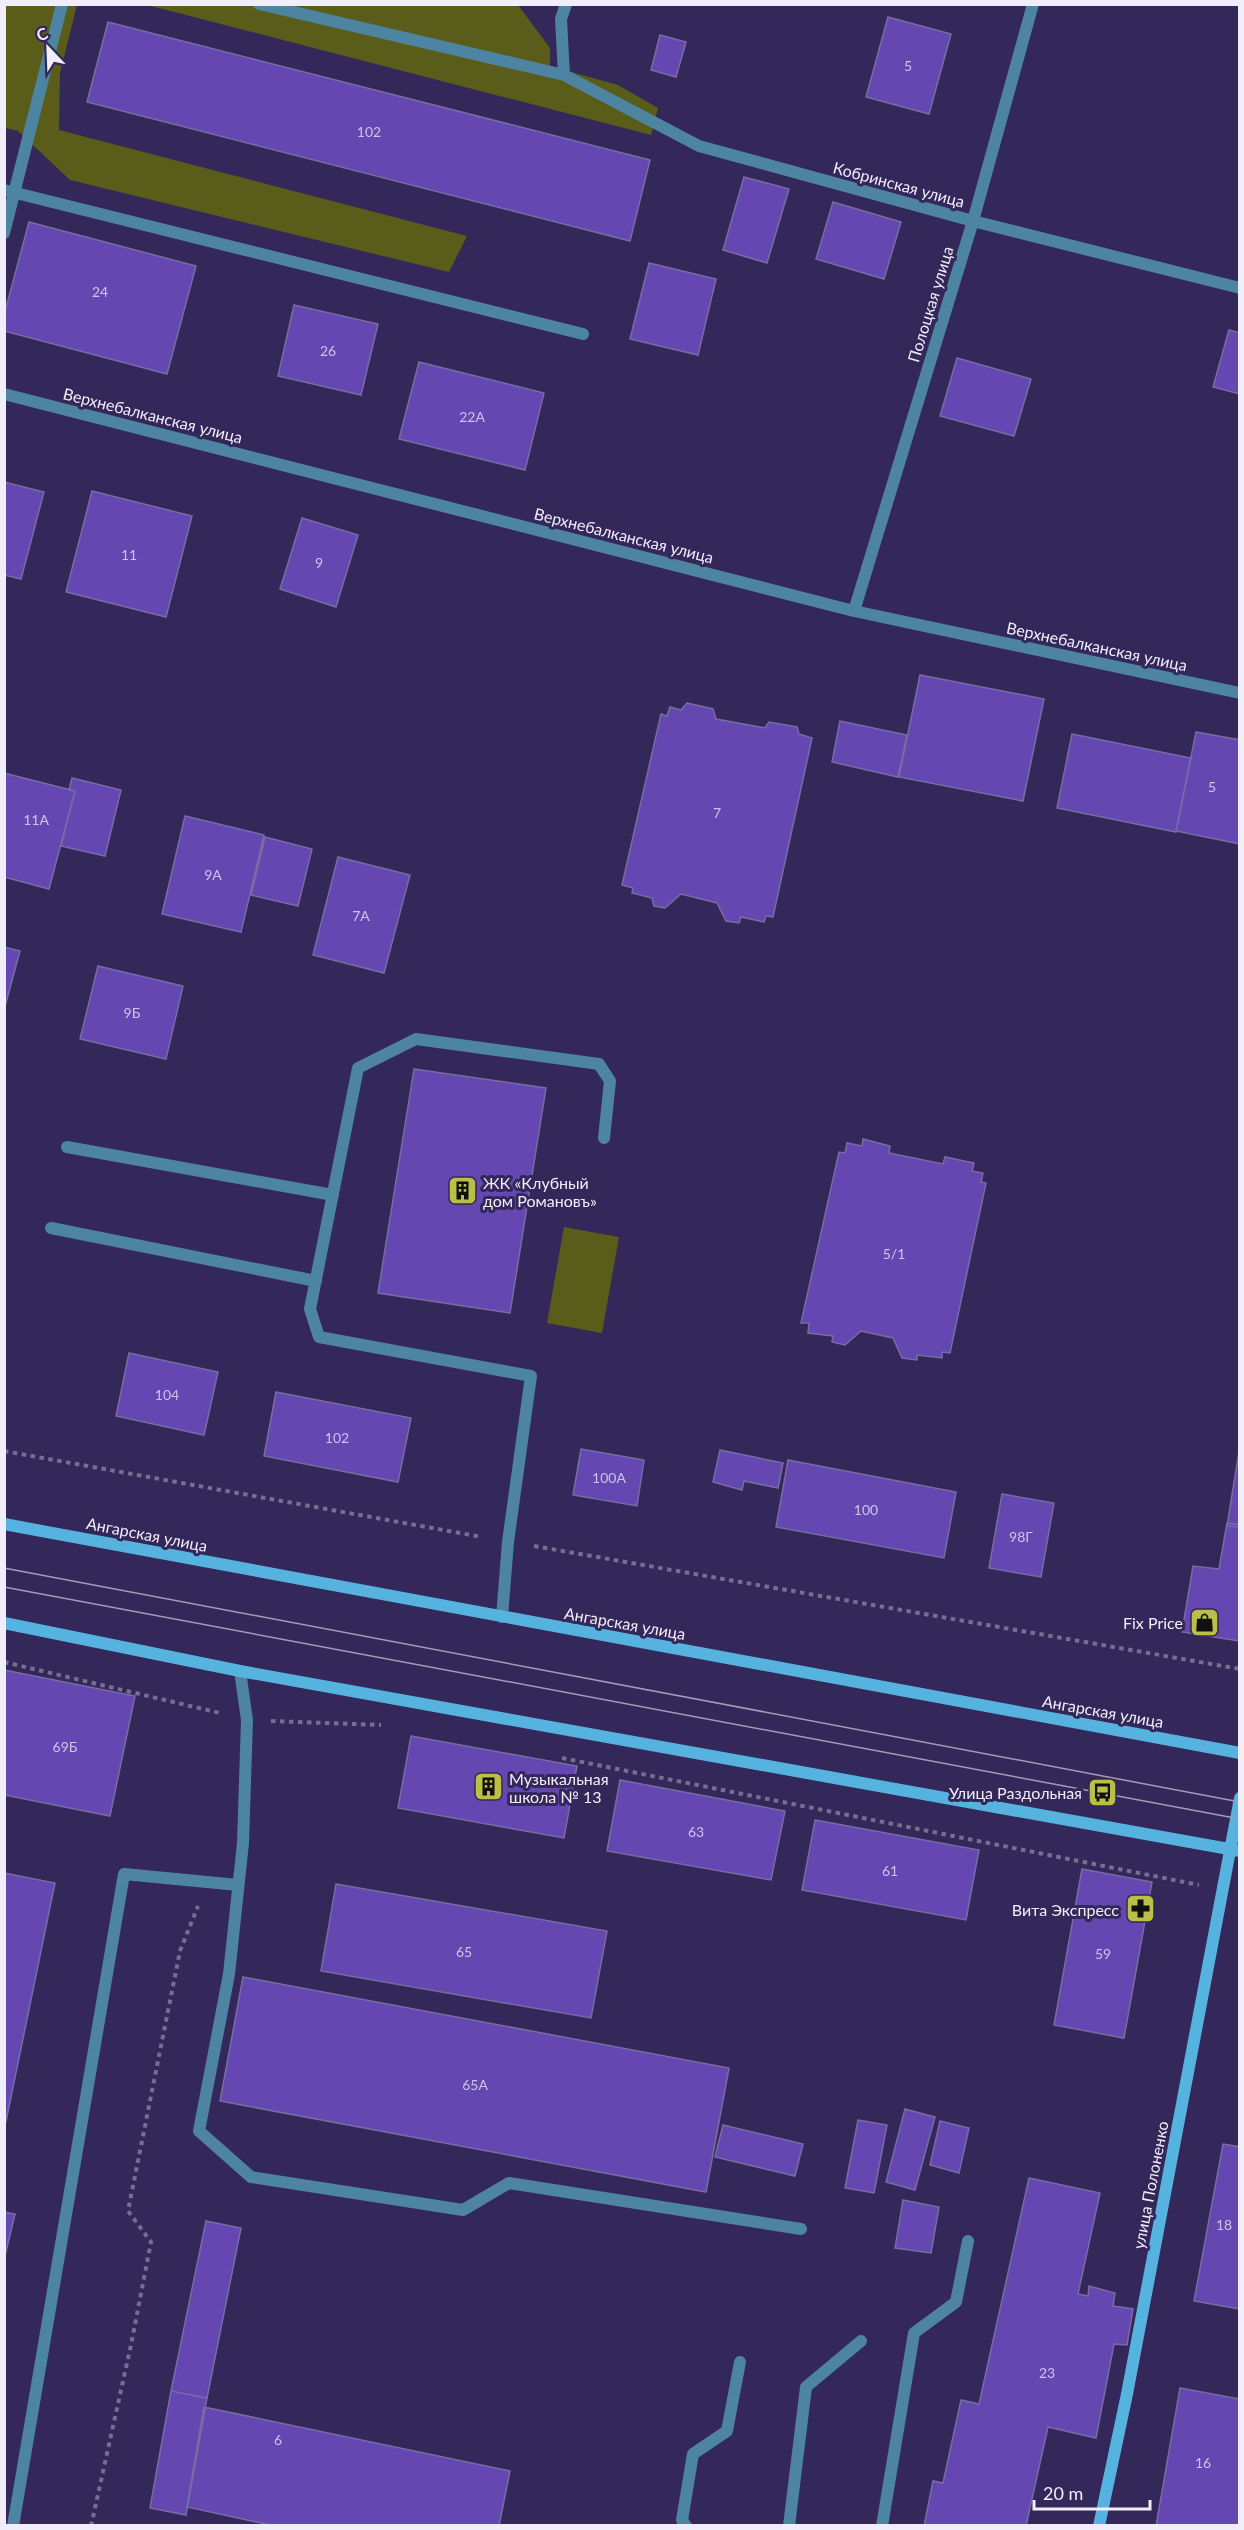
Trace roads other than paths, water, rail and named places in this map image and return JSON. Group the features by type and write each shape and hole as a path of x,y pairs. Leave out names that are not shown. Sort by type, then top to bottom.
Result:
{"main road":[{"name":"Ангарская улица","path":"4,1524 1239,1753"},
{"path":"4,1623 240,1671 1235,1851"},
{"name":"улица Полоненко","path":"1099,2526 1127,2394 1222,1890 1235,1851 1239,1798"}],"street":[{"path":"4,232 10,191 62,4"},
{"name":"Кобринская улица","path":"259,4 564,75 699,146 973,221 1239,288"},
{"path":"564,75 561,19 566,4"},
{"name":"Полоцкая улица","path":"854,611 973,221 1033,4"},
{"path":"10,191 583,334"},
{"name":"Верхнебалканская улица","path":"4,394 854,611 1239,693"},
{"path":"502,1617 508,1542 531,1376 319,1337 310,1309 358,1068 416,1039 599,1064 610,1081 604,1138"},
{"path":"66,1147 333,1195"},
{"path":"51,1228 316,1281"},
{"path":"240,1671 247,1720 243,1843 229,1974 199,2132 251,2177 463,2210 510,2183 801,2229"},
{"path":"12,2526 124,1874 238,1885"},
{"path":"882,2526 914,2333 956,2302 968,2241"},
{"path":"789,2526 806,2387 861,2341"},
{"path":"686,2526 682,2520 693,2454 728,2431 740,2362"}],"tram line":[{"path":"4,1568 1240,1802"},
{"path":"4,1587 1240,1819"}],"place":[{"name":"ЖК «Клубный дом Романовъ»","path":"462,1191"},
{"name":"Fix Price","path":"1204,1622"},
{"name":"Музыкальная школа № 13","path":"488,1787"},
{"name":"Улица Раздольная","path":"1103,1792"},
{"name":"Вита Экспресс","path":"1140,1909"}]}
